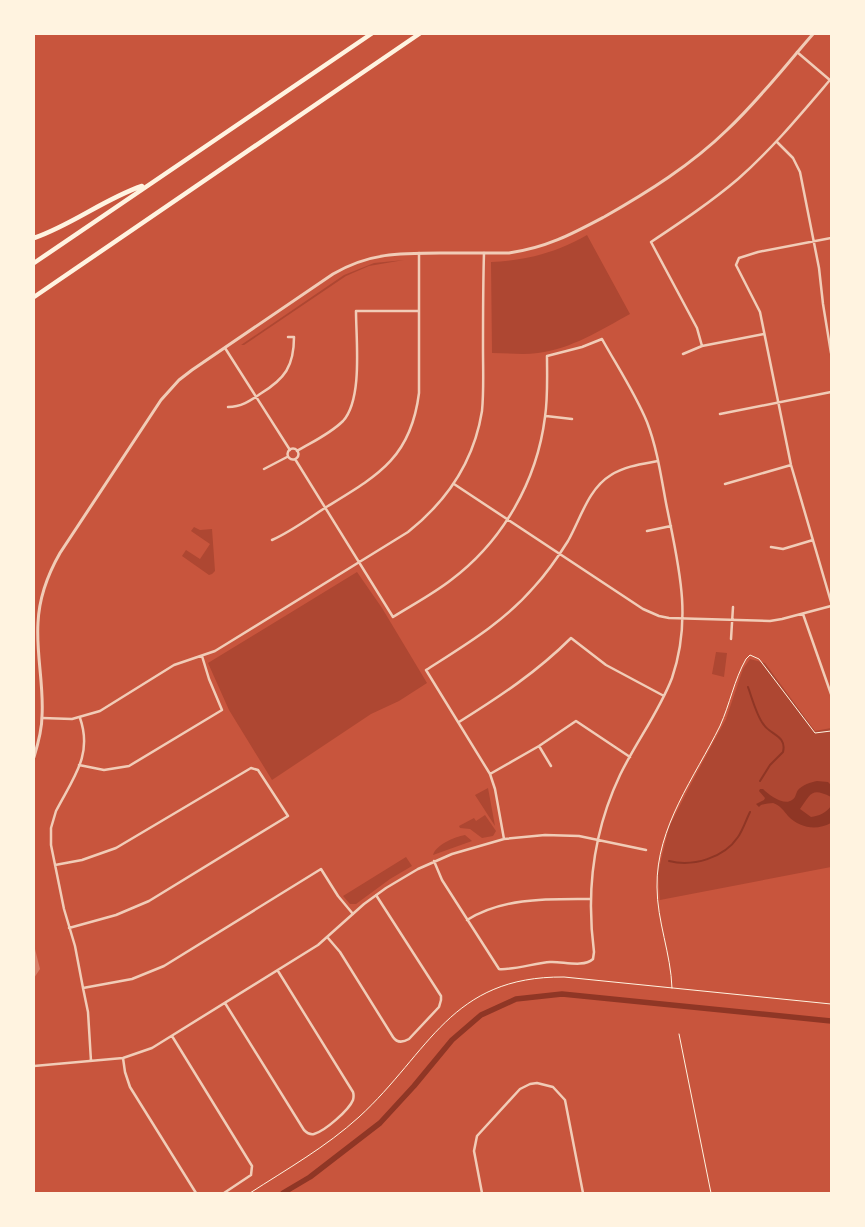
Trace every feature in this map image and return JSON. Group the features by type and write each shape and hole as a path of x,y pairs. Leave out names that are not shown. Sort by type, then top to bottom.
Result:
{"highway":[{"path":"34,263 371,34"},
{"path":"34,297 419,34"},
{"path":"34,238 124,192 148,184"}],"street":[{"path":"34,757 42,718 38,620 43,593 54,562 162,400 184,377 333,274 355,263 384,255 525,251 551,244 594,222 656,186 697,157 755,101 814,34"},
{"path":"702,346 697,328 651,242 724,191 777,142 831,81 797,52"},
{"path":"777,142 793,158 800,172 814,241 831,353"},
{"path":"454,484 643,609 659,616 770,621 803,614 831,604 791,465 760,312 736,265 739,258 758,252 831,238"},
{"path":"272,540 374,477 396,456 405,441 412,425 418,401 419,253"},
{"path":"42,718 63,720 80,718 100,711 174,665 215,651 408,532 435,508 454,484 470,454 482,409 484,253"},
{"path":"290,450 294,449 297,451 337,426 347,415 354,401 356,389 356,311 419,311"},
{"path":"683,354 702,346 764,334"},
{"path":"228,407 239,407 277,383 289,366 293,352 294,337 288,337"},
{"path":"264,469 288,457 295,459 393,617 437,590 464,570 488,546 508,519 532,471 543,435 546,416 548,356 582,347 602,339 641,410 652,436 658,461 681,578 683,618 679,651 672,678 612,794 598,840 594,859 591,899 594,952 592,959 587,963 545,962 501,970 496,967 442,880 434,861"},
{"path":"225,348 290,450"},
{"path":"720,414 831,392"},
{"path":"546,416 572,419"},
{"path":"288,457 290,450"},
{"path":"295,459 298,455 297,451"},
{"path":"504,839 495,789 490,774 426,670 470,642 504,617 534,588 560,554 589,499 600,483 619,470 658,461"},
{"path":"725,484 791,465"},
{"path":"647,531 671,526"},
{"path":"771,547 783,549 813,540"},
{"path":"730,639 732,607"},
{"path":"803,614 831,694"},
{"path":"458,722 520,683 540,668 571,638 606,665 664,696"},
{"path":"80,765 104,770 129,766 222,710 202,656"},
{"path":"80,718 85,738 84,753 53,820 51,836 55,865 88,1012 91,1061"},
{"path":"490,774 576,721 630,757"},
{"path":"538,746 551,766"},
{"path":"55,865 82,860 116,848 251,768 258,770 288,816 149,901 116,915 69,928"},
{"path":"34,1066 123,1058 143,1053 225,1004 328,938 376,895 404,876 434,861 467,849 504,839 567,835 646,850"},
{"path":"83,988 132,979 164,966 321,869 338,896 353,914"},
{"path":"328,938 340,952 393,1037 399,1042 408,1039 439,1007 441,996 376,895"},
{"path":"467,920 484,911 516,903 537,900 591,899"},
{"path":"225,1004 304,1130 308,1134 315,1134 330,1124 351,1102 354,1098 353,1092 278,971"},
{"path":"172,1036 252,1166 251,1175 224,1193"},
{"path":"123,1058 130,1087 196,1193"},
{"path":"482,1193 474,1151 477,1136 520,1089 537,1083 553,1087 565,1100 584,1193"}],"path":[{"path":"672,989 669,958 658,904 658,863 666,834 678,804 720,726 742,666 750,655 759,659 814,733 831,731"},
{"path":"250,1193 345,1130 372,1104 436,1031 456,1012 481,995 509,983 533,978 564,977 831,1004"},
{"path":"679,1034 711,1193"}],"shaded area":[{"path":"587,235 630,314 586,338 550,351 532,354 492,353 491,262 541,255 564,247"},
{"path":"404,260 369,266 346,276 244,345 241,345 344,275 374,263"},
{"path":"194,527 200,530 212,529 215,571 212,574 209,575 182,556 186,550 200,559 210,544 191,531"},
{"path":"357,572 382,608 427,683 399,701 371,714 272,780 229,710 208,663"},
{"path":"716,652 727,653 724,677 712,674"},
{"path":"750,659 765,663 815,731 831,728 831,867 660,900 658,873 669,827 726,719 743,669"},
{"path":"817,781 828,782 831,785 831,797 815,792 809,796 800,809 811,817 822,814 831,806 831,823 820,827 803,826 788,816 782,808 773,803 759,807 756,804 765,798 759,791 760,789 785,802 793,799 797,791 802,787"},
{"path":"488,788 495,826 475,795"},
{"path":"485,815 496,831 493,836 482,838 470,829 460,828 459,826 474,818 476,821"},
{"path":"465,835 472,841 433,855 446,842"},
{"path":"406,857 412,866 390,879 356,904 350,904 343,896"}],"building":[{"path":"34,945 40,969 34,978"}],"waterway":[{"path":"748,687 761,722 781,739 784,747 783,752 770,765 760,781"},
{"path":"669,861 678,863 698,862 725,850 738,837 750,812"},
{"path":"283,1193 310,1177 380,1123 452,1040 481,1015 516,999 562,994 831,1021"}]}
